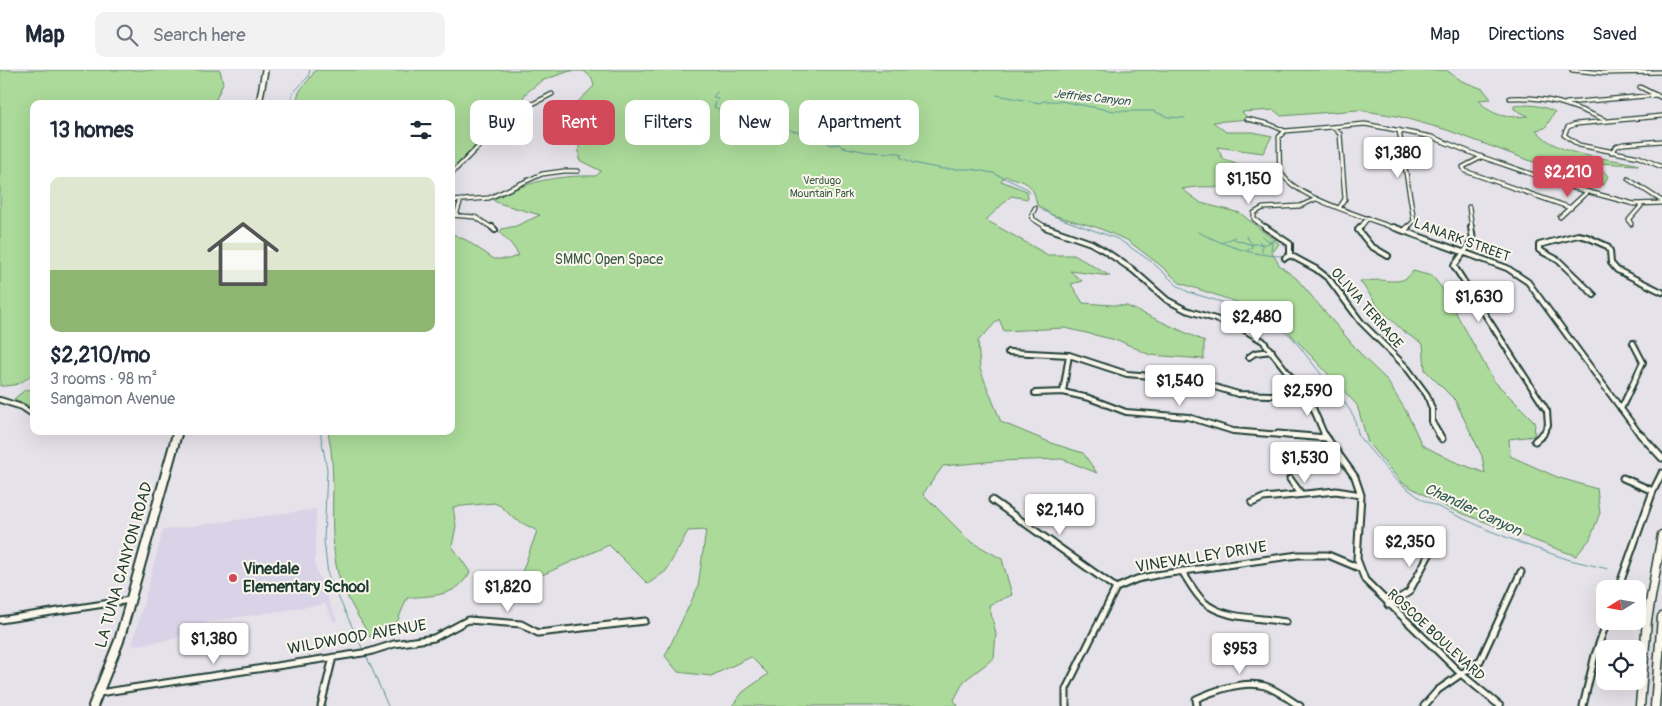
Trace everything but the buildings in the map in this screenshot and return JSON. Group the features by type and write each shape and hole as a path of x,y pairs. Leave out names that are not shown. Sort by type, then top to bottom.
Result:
{"main road":[{"path":"260,100 265,70"},
{"name":"LA TUNA CANYON ROAD","path":"93,706 116,648 177,435"},
{"path":"1640,706 1647,620 1662,534"},
{"path":"1655,706 1662,617"}],"street":[{"path":"1572,70 1603,73 1662,72"},
{"path":"1640,87 1662,98"},
{"path":"455,170 509,116 552,94"},
{"path":"1565,103 1657,95"},
{"path":"1510,98 1544,97 1565,103 1606,121"},
{"path":"1662,116 1572,125 1565,131 1564,135 1579,145 1639,157 1662,167"},
{"path":"1247,119 1269,124 1285,131 1365,124 1399,130 1432,137 1482,157 1587,192 1640,204 1662,202"},
{"path":"1333,127 1340,134 1345,199 1340,208"},
{"path":"1399,130 1414,222 1404,231"},
{"name":"LANARK STREET","path":"1285,131 1279,138 1281,171 1294,187 1316,199 1507,268 1528,282 1640,435 1662,458"},
{"path":"1611,152 1617,146 1623,144 1662,141"},
{"path":"1482,157 1463,167 1465,171 1571,208"},
{"path":"455,201 493,196 555,170 578,171"},
{"path":"1628,179 1662,202"},
{"path":"1560,217 1587,192"},
{"path":"1285,258 1290,255 1291,248 1288,242 1259,224 1254,218 1254,213 1263,208 1300,206 1316,199"},
{"path":"455,213 461,200"},
{"path":"1631,224 1629,220 1641,206 1640,204"},
{"path":"1469,207 1473,240 1454,266 1547,411 1549,424 1544,436 1535,441"},
{"path":"1035,208 1032,214 1033,219 1044,227 1091,244 1133,270 1168,300 1186,310 1238,326 1263,341 1307,396 1326,438 1355,477 1361,495 1357,559 1359,568"},
{"path":"455,215 473,216 486,220 495,230"},
{"path":"1368,218 1358,230 1380,253 1388,256"},
{"path":"1594,295 1558,260 1544,253 1538,247 1539,245 1578,235 1587,237 1607,246 1610,251 1611,263 1614,267 1662,292"},
{"name":"OLIVIA TERRACE","path":"1290,255 1328,278 1341,291 1359,321 1420,382 1434,412 1432,422 1442,439"},
{"path":"1621,409 1643,362 1633,343"},
{"path":"1249,357 1255,353 1272,351"},
{"path":"1008,352 1069,355 1127,374 1188,379 1238,394 1307,396"},
{"path":"1063,392 1069,355"},
{"path":"1035,393 1063,392 1088,398 1126,412 1188,417 1232,431 1326,438"},
{"path":"0,400 30,412"},
{"path":"1621,580 1653,491 1662,473"},
{"path":"1623,478 1653,491"},
{"path":"1290,479 1301,494"},
{"path":"1252,503 1263,498 1336,491 1361,495"},
{"path":"992,500 1116,588 1066,689 1066,706"},
{"path":"1388,605 1409,592 1438,538"},
{"name":"VINEVALLEY DRIVE","path":"1116,588 1138,579 1298,555 1328,554 1359,568"},
{"name":"ROSCOE BOULEVARD","path":"1359,568 1365,580 1388,605 1460,674 1500,706"},
{"path":"1182,572 1194,593 1210,609 1223,614 1269,618 1286,622"},
{"path":"1424,706 1432,693 1480,661 1521,572"},
{"path":"0,620 130,600"},
{"name":"WILDWOOD AVENUE","path":"99,693 360,654 394,644 434,638 468,620 522,624 538,633 645,621"},
{"path":"1583,706 1595,655 1604,630"},
{"path":"320,706 333,657"},
{"path":"1197,706 1196,699 1203,695 1250,684 1267,687 1300,706"}],"shaded area":[{"name":"Vinedale Elementary School","path":"316,509 315,563 317,573 337,621 334,622 325,604 207,622 174,639 132,646 163,530"}],"green space":[{"path":"0,70 220,70 223,83 216,100 30,100 30,376 18,384 0,386"},
{"path":"315,70 1446,70 1462,81 1483,89 1491,99 1479,100 1484,106 1495,113 1514,117 1528,116 1514,109 1514,106 1525,105 1540,106 1555,112 1545,128 1536,130 1558,146 1584,155 1639,165 1596,163 1608,176 1604,185 1536,163 1447,130 1397,116 1358,110 1281,116 1274,110 1242,112 1249,119 1213,122 1226,132 1253,132 1272,136 1263,153 1217,147 1223,159 1241,166 1261,181 1257,193 1220,187 1182,189 1201,203 1240,213 1279,244 1272,253 1280,266 1297,279 1365,359 1386,379 1406,411 1422,445 1453,461 1485,473 1482,456 1455,400 1425,370 1423,344 1404,332 1380,309 1360,281 1398,281 1406,278 1413,271 1432,276 1442,288 1494,381 1535,422 1534,436 1509,439 1510,456 1557,477 1597,489 1600,513 1590,539 1576,556 1448,508 1401,482 1368,443 1357,405 1272,314 1180,283 1127,240 1096,227 1052,215 1037,205 1031,187 1005,176 1001,181 1027,191 1028,199 1011,196 986,220 1048,255 1074,255 1110,276 1070,271 1082,281 1071,284 1083,303 1127,306 1204,341 1204,359 1150,355 1120,341 1065,328 1004,331 999,319 978,341 980,369 1001,422 1054,444 1083,453 1097,473 1062,459 997,461 943,466 923,494 970,541 1002,559 1012,595 989,605 996,634 994,658 964,681 954,700 958,706 732,706 743,692 768,674 751,657 711,676 678,672 665,656 698,587 706,530 688,531 666,571 648,584 609,545 533,579 518,583 537,531 513,518 501,506 494,503 453,507 456,526 452,546 470,572 458,587 443,594 407,598 393,632 370,637 338,575 334,548 332,465 329,435 455,435 455,235 494,259 509,259 519,255 500,233 502,229 516,226 540,215 493,200 505,193 543,180 596,176 601,171 579,160 579,146 615,145 615,100 580,100 594,86 592,78 584,71 570,71 541,81 526,93 522,100 470,100 470,145 476,145 455,167 455,100 297,100 301,89"},
{"path":"30,389 30,406 14,399 25,390"}],"waterway":[{"path":"292,100 292,94 308,77 310,70"},
{"name":"Chandler Canyon","path":"717,92 713,97 718,99 714,107 719,109 720,114 734,121 740,120 755,125 783,126 790,130 816,136 831,145 839,144 842,147 868,152 900,153 902,154 900,157 913,163 942,169 971,169 993,173 1028,189 1030,193"},
{"name":"Jeffries Canyon","path":"997,95 1040,103 1043,101 1060,101 1114,111 1153,111 1168,117 1185,118"},
{"name":"Chandler Canyon","path":"1042,210 1056,217 1118,239 1152,262 1178,286 1188,292 1235,306 1266,318 1291,336 1336,393"},
{"path":"1198,232 1239,249 1272,256 1283,256"},
{"path":"1246,236 1251,243"},
{"path":"1262,236 1270,242"},
{"path":"1223,242 1235,237"},
{"path":"1270,242 1279,238"},
{"path":"1234,239 1252,245"},
{"path":"1261,244 1270,242"},
{"path":"1270,242 1271,251"},
{"path":"1252,245 1261,244"},
{"path":"1261,244 1262,252"},
{"path":"1248,250 1252,245"},
{"name":"Chandler Canyon","path":"1344,401 1354,417 1359,437 1395,479 1421,499 1488,530 1526,545 1570,560 1608,569"},
{"path":"321,435 327,469 324,541 328,575 364,652"},
{"path":"366,655 388,706"}],"place":[{"name":"Vinedale Elementary School","path":"233,578"}],"park label":[{"name":"Verdugo Mountain Park","path":"822,186"},
{"name":"SMMC Open Space","path":"609,259"}]}
